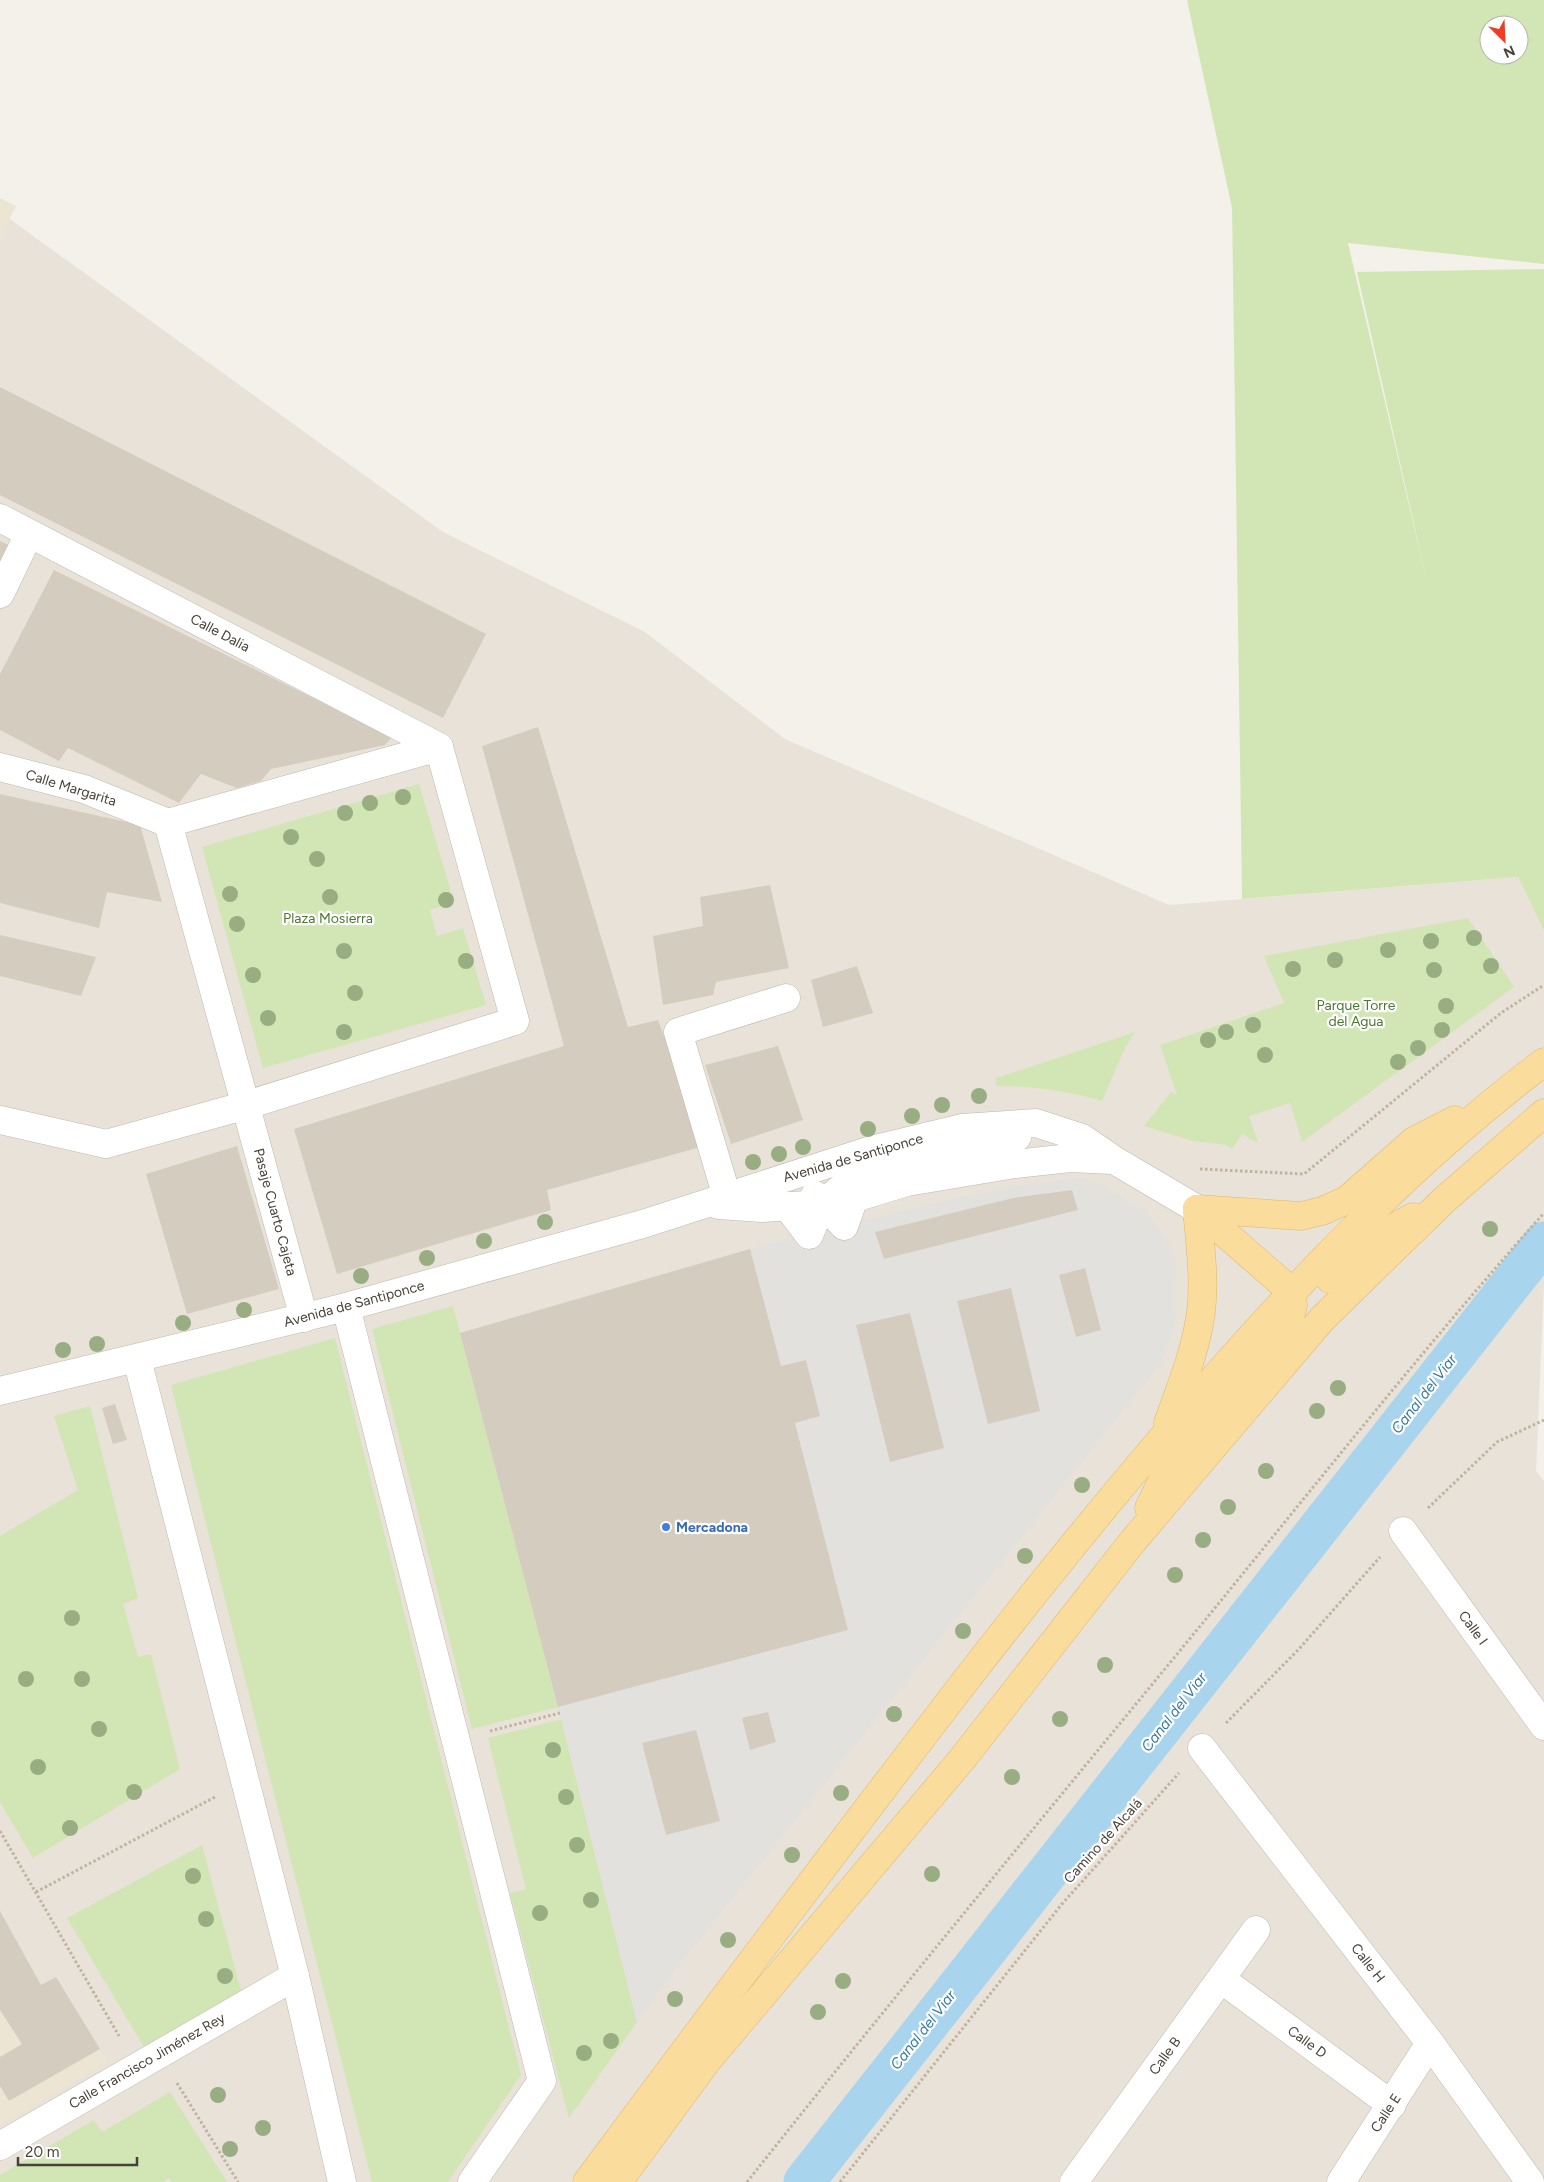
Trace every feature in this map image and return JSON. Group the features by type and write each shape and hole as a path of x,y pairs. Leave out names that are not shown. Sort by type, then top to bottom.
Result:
{"main road":[{"path":"587,2182 754,1955 1016,1615 1163,1436 1291,1291 1408,1174 1494,1100 1544,1062"},
{"path":"1197,1209 1294,1216 1322,1211 1348,1200 1414,1141 1494,1100"},
{"path":"618,2182 707,2061 963,1758 1133,1541 1322,1319 1443,1201 1544,1113"},
{"path":"1291,1291 1310,1289 1326,1283 1368,1242 1443,1201"},
{"path":"1133,1541 1171,1462 1288,1326 1293,1305 1291,1291 1197,1209"},
{"path":"1163,1436 1190,1361 1201,1314 1203,1284 1197,1209"}],"street":[{"name":"Calle Dalia","path":"0,518 439,747"},
{"path":"0,594 29,534"},
{"path":"12,1123 106,1144 247,1105 515,1022 439,747 168,823 247,1105"},
{"name":"Calle Margarita","path":"0,767 84,789 168,823"},
{"path":"716,1200 678,1032 786,998"},
{"name":"Pasaje Cuarto Cajeta","path":"247,1105 304,1318"},
{"name":"Avenida de Santiponce","path":"0,1391 346,1307 646,1223 871,1150 962,1128 1036,1123 1082,1138 1114,1160 1197,1209"},
{"path":"787,1206 809,1235 822,1204 856,1176 1029,1134 1082,1138"},
{"name":"Avenida de Santiponce","path":"716,1200 762,1208 822,1204 854,1198 908,1182 1015,1164 1070,1158 1114,1160"},
{"path":"792,1176 810,1188 822,1204 844,1226 854,1198"},
{"path":"346,1307 542,2081 472,2182"},
{"path":"137,1359 295,1976 342,2182"},
{"name":"Calle I","path":"1403,1531 1544,1726"},
{"name":"Calle H","path":"1202,1748 1430,2043 1530,2182"},
{"name":"Calle B","path":"1074,2182 1256,1930"},
{"name":"Calle Francisco Jiménez Rey","path":"0,2146 295,1976"},
{"name":"Calle D","path":"1221,1979 1392,2105"},
{"name":"Calle E","path":"1341,2182 1430,2043"}],"path":[{"path":"1164,1188 1199,1169 1304,1174 1501,1013 1544,985"},
{"path":"746,2182 1250,1565 1500,1262 1544,1213"},
{"name":"Camino de Alcalá","path":"840,2182 1062,1904 1202,1748 1298,1650 1403,1531 1497,1442 1544,1420"},
{"path":"455,1739 560,1713"},
{"path":"36,1892 220,1794"},
{"path":"0,1830 36,1892 148,2061 238,2182"}],"shaded area":[{"path":"0,198 16,206 0,238"},
{"path":"0,212 443,532 645,632 785,739 1169,905 1518,877 1544,931 1544,1283 1536,1471 1544,1481 1544,2182 0,2182"},
{"path":"1082,1178 1100,1185 1143,1210 1168,1241 1176,1263 1175,1321 1163,1360 676,1969 637,2022 558,1707 848,1630 795,1423 820,1416 806,1362 781,1366 750,1249 946,1200 1014,1186"},
{"path":"0,1911 41,1985 56,1977 107,2062 0,2125"}],"green space":[{"path":"1187,0 1544,0 1544,264 1348,243 1429,591 1357,272 1544,269 1544,931 1518,877 1242,899 1232,208"},
{"name":"Plaza Mosierra","path":"419,784 454,902 430,910 437,936 463,928 486,1005 263,1068 202,847"},
{"name":"Parque Torre del Agua","path":"1468,918 1514,987 1302,1142 1290,1103 1249,1116 1258,1143 1242,1134 1232,1149 1226,1145 1193,1141 1144,1126 1171,1092 1177,1095 1160,1045 1284,1003 1264,956"},
{"path":"1135,1032 1125,1048 1102,1101 1050,1090 996,1086 996,1078"},
{"path":"453,1306 558,1707 472,1729 372,1329"},
{"path":"335,1338 521,2075 448,2182 372,2182 171,1385"},
{"path":"90,1406 138,1598 123,1604 138,1657 151,1654 180,1769 33,1858 0,1802 0,1536 78,1490 54,1416"},
{"path":"562,1719 637,2022 569,2118 510,1893 526,1889 488,1738"},
{"path":"202,1845 241,1991 144,2047 67,1918"},
{"path":"170,2092 227,2182 172,2182 169,2178 163,2182 0,2182 0,2175 94,2120 102,2132"}],"building":[{"path":"0,387 486,634 443,718 0,495"},
{"path":"0,541 11,546 0,568"},
{"path":"54,570 392,737 385,745 271,769 261,781 237,788 201,774 179,803 68,748 59,761 0,730 0,674"},
{"path":"538,727 628,1027 658,1020 704,1146 547,1190 551,1210 337,1274 294,1129 564,1046 482,746"},
{"path":"0,794 140,825 162,902 107,892 99,928 0,903"},
{"path":"770,885 789,968 716,982 713,995 663,1005 653,936 703,926 700,897"},
{"path":"0,935 96,957 81,996 0,976"},
{"path":"857,966 873,1013 823,1027 811,980"},
{"path":"778,1046 803,1120 731,1144 705,1065"},
{"path":"237,1146 279,1289 187,1314 146,1174"},
{"path":"1072,1190 1078,1210 884,1259 875,1232 1013,1198"},
{"name":"Mercadona","path":"750,1249 781,1366 806,1360 820,1416 795,1423 848,1630 558,1707 460,1333"},
{"path":"1085,1268 1101,1330 1076,1337 1059,1275"},
{"path":"1011,1288 1040,1411 988,1424 957,1301"},
{"path":"910,1313 944,1448 890,1462 856,1325"},
{"path":"115,1404 127,1440 113,1444 102,1408"},
{"path":"768,1712 776,1742 750,1750 742,1718"},
{"path":"696,1730 720,1821 666,1835 642,1743"},
{"path":"0,1911 41,1985 56,1977 100,2049 9,2101 0,2086 0,2057 22,2044 0,2010"}],"waterway":[{"name":"Canal del Viar","path":"804,2182 1544,1242"}],"place":[{"name":"Mercadona","path":"666,1527"}]}
